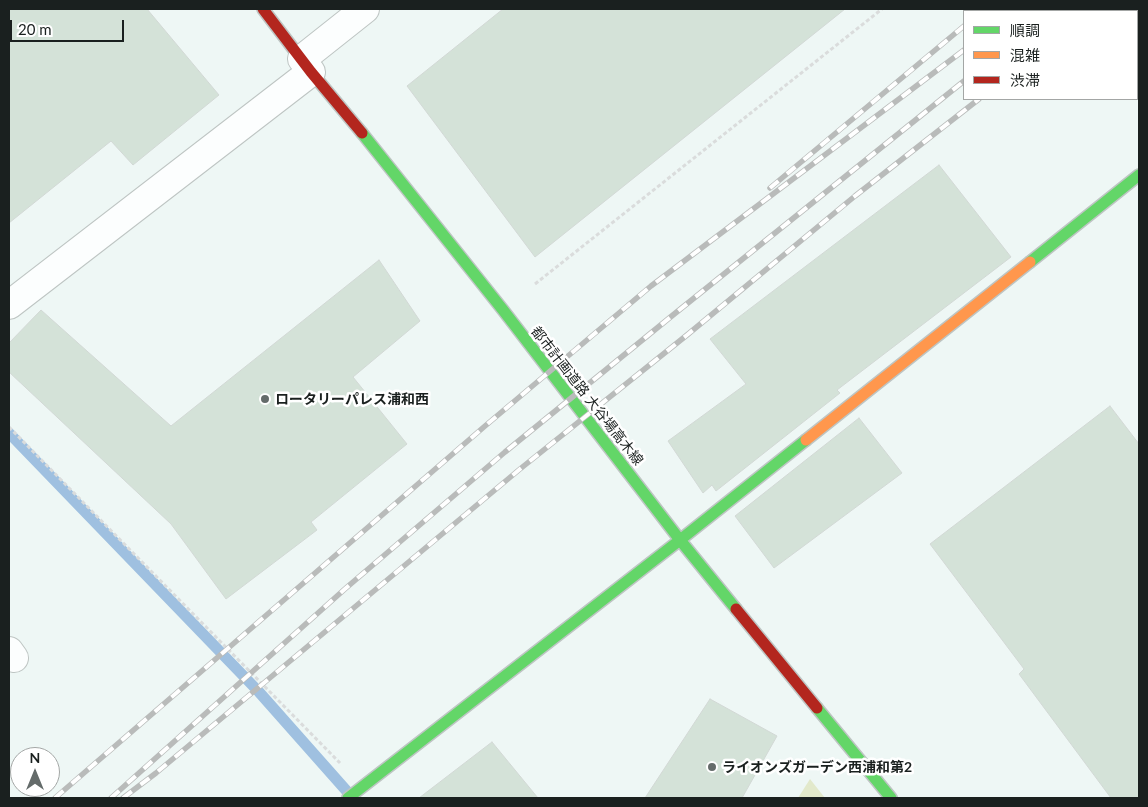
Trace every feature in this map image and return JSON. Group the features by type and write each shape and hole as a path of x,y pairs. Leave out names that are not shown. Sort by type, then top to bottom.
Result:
{"street":[{"name":"都市計画道路 大谷場高木線","path":"263,9 306,66 503,310 680,540 891,798"},
{"path":"9,305 306,66 365,9"},
{"path":"361,794 1139,175"}],"path":[{"path":"535,284 882,9"},
{"path":"9,427 361,794"}],"green space":[{"path":"810,779 825,798 798,798"}],"building":[{"path":"9,9 147,9 219,95 133,165 111,141 9,223"},
{"path":"503,9 845,9 535,257 407,86"},
{"path":"939,165 1011,257 837,390 840,393 716,491 712,485 703,493 668,441 746,384 710,339"},
{"name":"ロータリーパレス浦和西","path":"379,260 420,321 353,377 407,444 311,522 317,530 226,599 171,524 9,372 9,343 41,310 171,426"},
{"path":"1110,406 1139,444 1139,798 1111,798 1019,674 1024,669 930,544"},
{"path":"859,418 902,473 774,568 735,516"},
{"name":"ライオンズガーデン西浦和第2","path":"710,699 777,736 742,798 645,798"},
{"path":"492,742 538,798 419,798"}],"waterway":[{"path":"9,433 259,692 352,797"}],"railway":[{"path":"770,188 963,27"},
{"path":"55,798 485,426 651,286 963,51"},
{"path":"111,798 346,588 505,452 963,82"},
{"path":"123,798 156,773 520,469 687,335 855,196 978,100"}],"traffic: fast":[{"path":"362,133 503,310 680,540 736,609"},
{"path":"1030,262 1139,175"},
{"path":"348,798 806,440"},
{"path":"817,708 891,798"}],"traffic: slow":[{"path":"806,440 1030,262"}],"traffic: jam":[{"path":"263,9 311,72 362,133"},
{"path":"736,609 817,708"}],"place":[{"name":"ロータリーパレス浦和西","path":"265,399"},
{"name":"ライオンズガーデン西浦和第2","path":"712,767"}]}
